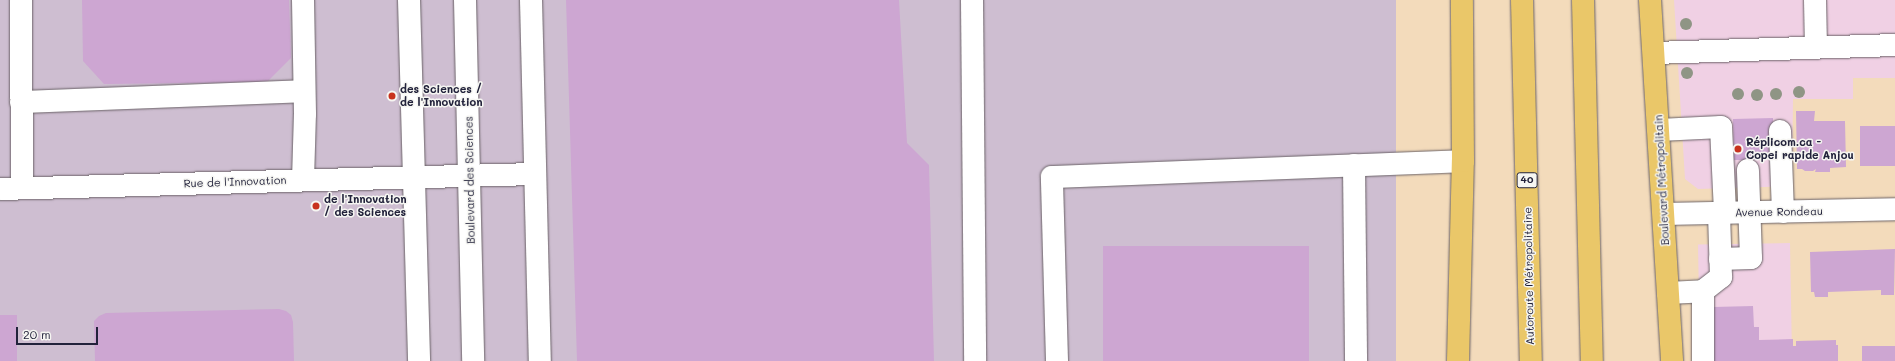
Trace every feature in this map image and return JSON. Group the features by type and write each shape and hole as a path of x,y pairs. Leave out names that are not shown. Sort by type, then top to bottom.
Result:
{"main road":[{"path":"1458,361 1463,161 1462,0"},
{"name":"Autoroute Métropolitaine","path":"1522,0 1531,361"},
{"path":"1583,0 1592,361"},
{"name":"Boulevard Métropolitain","path":"1650,0 1672,361"}],"street":[{"path":"21,0 22,188"},
{"path":"303,0 303,180"},
{"path":"409,0 419,361"},
{"name":"Boulevard des Sciences","path":"465,0 473,361"},
{"path":"531,0 540,361"},
{"path":"972,0 975,361"},
{"path":"1815,0 1816,47"},
{"path":"1654,53 1895,45"},
{"path":"22,102 304,91"},
{"path":"1659,130 1721,127 1721,278 1703,291 1668,293"},
{"path":"1780,131 1782,212"},
{"path":"1057,361 1052,177 1463,161"},
{"path":"1354,165 1356,361"},
{"path":"1720,259 1750,258 1748,170"},
{"name":"Rue de l'Innovation","path":"0,189 413,176 535,174"},
{"name":"Avenue Rondeau","path":"1664,214 1895,209"},
{"path":"1703,291 1703,361"}],"shaded area":[{"path":"0,0 1396,0 1396,361 0,361"},
{"path":"1674,0 1895,0 1895,78 1853,78 1853,99 1793,99 1792,186 1698,189 1685,179"},
{"path":"1790,243 1792,361 1700,361 1698,245"}],"building":[{"path":"82,0 289,0 291,58 267,82 104,84 83,61"},
{"path":"566,0 899,0 907,143 929,165 934,361 577,361"},
{"path":"1796,111 1815,111 1814,121 1845,121 1846,167 1830,168 1830,172 1815,172 1816,169 1813,171 1805,171 1802,169 1797,169"},
{"path":"1773,118 1773,157 1758,157 1758,160 1734,160 1733,119"},
{"path":"1860,126 1895,126 1895,166 1860,166"},
{"path":"1103,246 1309,246 1309,361 1103,361"},
{"path":"1895,249 1894,295 1881,295 1881,290 1828,292 1828,297 1815,297 1814,292 1811,292 1810,252"},
{"path":"1753,306 1754,327 1759,327 1759,340 1793,339 1793,346 1796,346 1796,341 1836,340 1836,345 1838,345 1838,361 1714,361 1713,307"},
{"path":"279,309 286,311 291,315 293,322 294,361 95,361 94,321 99,316 106,313"},
{"path":"0,315 17,315 17,361 0,361"},
{"path":"1862,346 1895,346 1895,361 1862,361"}],"place":[{"name":"des Sciences / de l'Innovation","path":"392,96"},
{"name":"Réplicom.ca - Copei rapide Anjou","path":"1738,149"},
{"name":"de l'Innovation / des Sciences","path":"316,206"}]}
